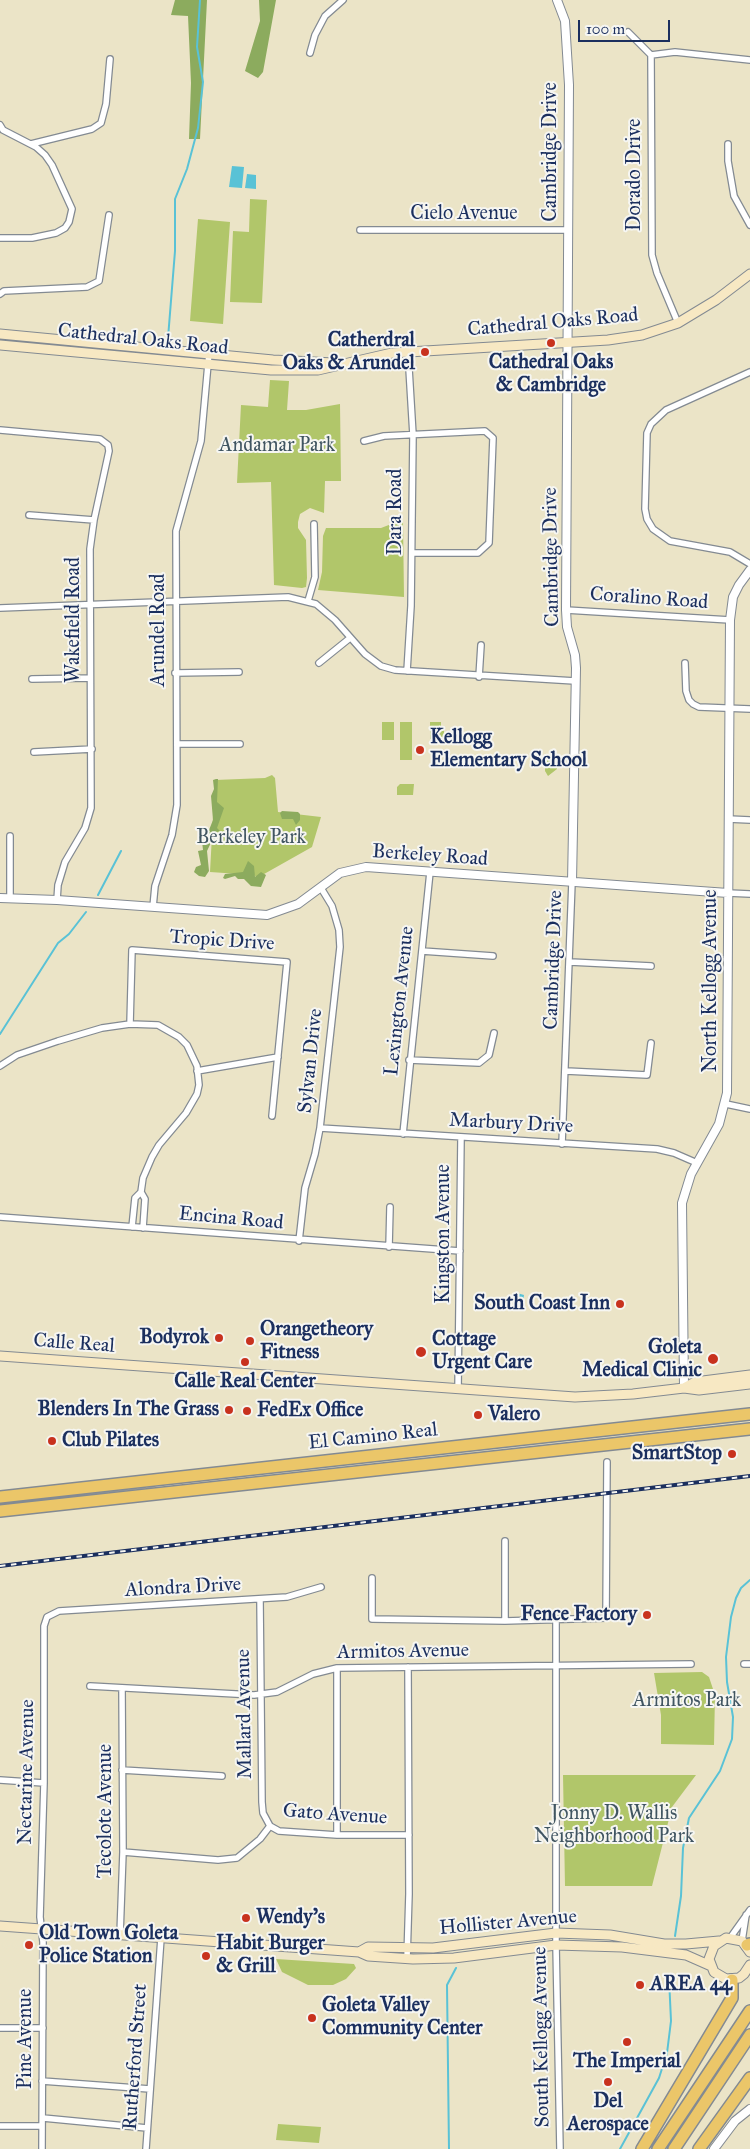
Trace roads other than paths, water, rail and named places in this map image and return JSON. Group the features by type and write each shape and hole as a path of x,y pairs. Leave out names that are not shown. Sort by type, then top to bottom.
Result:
{"highway":[{"name":"El Camino Real","path":"0,1497 750,1414"},
{"name":"El Camino Real","path":"0,1511 750,1429"},
{"path":"0,1489 39,1493"},
{"path":"642,2149 732,1998 736,1979"},
{"path":"658,2149 750,2011"},
{"path":"674,2149 750,2035"},
{"path":"699,2149 750,2078"}],"main road":[{"name":"Cathedral Oaks Road","path":"0,345 297,372 318,370 342,363 408,352 567,342 642,335 678,323 716,300 750,274"},
{"name":"Cathedral Oaks Road","path":"0,334 273,360 342,363"},
{"name":"Calle Real","path":"0,1356 575,1397 633,1394 684,1388 699,1390 750,1384"},
{"name":"Calle Real","path":"684,1388 695,1382 750,1376"},
{"name":"Hollister Avenue","path":"0,1926 360,1952 368,1956 406,1958 454,1958 556,1945 663,1948 730,1938"},
{"name":"Hollister Avenue","path":"360,1952 368,1947 458,1946 556,1933 610,1935 686,1955 711,1966 719,1976 736,1979"},
{"path":"730,1938 747,1946"},
{"path":"711,1966 710,1952 719,1941"},
{"path":"736,1979 744,1974 750,1965"},
{"path":"736,1979 750,1982"}],"street":[{"path":"310,53 315,35 325,16 343,0"},
{"name":"Cambridge Drive","path":"557,0 564,22 569,85 566,610 567,627 575,655 570,962 562,1144"},
{"path":"628,32 651,55 684,53 750,60"},
{"name":"Dorado Drive","path":"651,55 652,254 657,273 678,323"},
{"path":"31,144 92,130 101,123 106,104 110,59"},
{"path":"0,125 9,134 31,144 44,155 52,165 72,209 72,215 65,228 56,233 32,238 0,238"},
{"path":"728,144 728,161 734,196 750,225"},
{"path":"0,294 4,291 87,287 99,282 109,215"},
{"name":"Cielo Avenue","path":"360,230 567,230"},
{"name":"Dara Road","path":"407,672 412,553 412,435 408,352"},
{"name":"Arundel Road","path":"153,907 157,876 175,823 176,531 201,441 209,353"},
{"path":"750,372 666,410 651,424 648,434 645,508 647,519 653,529 670,541 730,552 750,564"},
{"name":"Wakefield Road","path":"0,430 103,440 109,451 94,520 90,549 92,798 88,818 65,862 58,885 57,900"},
{"path":"364,440 412,435 491,431 493,438 490,539 486,548 478,552 412,553"},
{"path":"30,515 94,520"},
{"path":"308,601 315,576 314,524"},
{"path":"486,548 491,555"},
{"name":"North Kellogg Avenue","path":"684,1388 681,1209 687,1184 719,1124 726,1104 730,620 734,597 739,585 750,570"},
{"path":"0,608 90,606 278,597 308,601 328,612 365,654 381,666 407,672 575,681"},
{"name":"Coralino Road","path":"566,610 730,620"},
{"path":"318,663 350,638"},
{"path":"479,677 481,645"},
{"path":"685,663 689,700 699,707 750,709"},
{"path":"175,673 239,672"},
{"path":"32,679 90,678"},
{"path":"176,744 240,744"},
{"path":"34,752 92,749"},
{"path":"728,819 750,820"},
{"path":"10,836 10,899"},
{"name":"Berkeley Road","path":"0,898 57,900 266,915 298,904 340,873 366,867 750,894"},
{"name":"Lexington Avenue","path":"402,1134 430,872"},
{"name":"Sylvan Drive","path":"299,1241 305,1188 320,1128 340,947 339,930 332,906 321,888"},
{"name":"Tropic Drive","path":"130,1024 132,950 287,962 272,1116"},
{"path":"422,951 494,956"},
{"path":"570,962 651,966"},
{"path":"0,1066 17,1055 102,1028 130,1024 158,1025 180,1037 194,1058 199,1085 194,1101 156,1151 143,1178 141,1192 135,1198 132,1227"},
{"path":"409,1060 479,1063 489,1055 494,1033"},
{"path":"566,1070 647,1074 651,1043"},
{"path":"197,1071 278,1057"},
{"path":"726,1104 750,1108"},
{"name":"Marbury Drive","path":"320,1128 666,1150 697,1163"},
{"name":"Kingston Avenue","path":"458,1390 461,1138"},
{"path":"141,1192 146,1199 143,1228"},
{"path":"389,1247 390,1207"},
{"name":"Encina Road","path":"0,1217 299,1241 460,1251"},
{"path":"372,1578 372,1619 602,1620 607,1615 607,1462"},
{"path":"505,1541 506,1621"},
{"name":"Alondra Drive","path":"47,1616 59,1611 260,1600 287,1597 321,1587"},
{"name":"Mallard Avenue","path":"260,1600 263,1808 270,1826"},
{"name":"Nectarine Avenue","path":"42,1929 40,1917 44,1783 44,1626 47,1616"},
{"name":"South Kellogg Avenue","path":"556,1621 556,1945 560,2149"},
{"name":"Armitos Avenue","path":"90,1686 228,1695 261,1694 277,1692 313,1674 337,1668 691,1664"},
{"path":"406,1958 409,1835 408,1667"},
{"path":"337,1668 337,1835"},
{"name":"Tecolote Avenue","path":"120,1935 123,1852 122,1688"},
{"path":"122,1770 222,1776"},
{"path":"0,1780 44,1783"},
{"name":"Gato Avenue","path":"123,1852 218,1860 237,1858 260,1839 270,1826 279,1830 337,1835 409,1835"},
{"path":"730,1938 748,1911"},
{"path":"747,1946 748,1911"},
{"name":"Pine Avenue","path":"42,1929 42,2149"},
{"name":"Rutherford Street","path":"146,2149 161,1938"},
{"path":"0,2028 43,2028"},
{"path":"42,2082 150,2089"},
{"path":"714,2149 735,2121 750,2108"},
{"path":"42,2118 147,2128"},
{"path":"0,2126 42,2126"}],"water":[{"path":"232,166 244,167 242,188 229,187"},
{"path":"247,174 256,175 256,189 245,188"},
{"path":"517,1293 524,1295 522,1308 518,1310 515,1308 512,1300"}],"waterway":[{"path":"168,338 175,251 175,199 187,169 198,128 203,82 197,47 200,0"},
{"path":"98,895 121,851"},
{"path":"0,1034 58,943 69,934 86,912"},
{"path":"675,1936 681,1896 683,1848 689,1818 720,1771 732,1739 733,1717 727,1682 726,1657 731,1617 736,1598 741,1588 750,1580"},
{"path":"449,2149 447,1985 456,1968"},
{"path":"620,2149 659,2078 667,2053 671,2021 669,1978"}],"railway":[{"path":"0,1566 750,1476"}],"place":[{"name":"Cathedral Oaks & Cambridge","path":"551,343"},
{"name":"Catherdral Oaks & Arundel","path":"425,352"},
{"name":"Kellogg Elementary School","path":"420,750"},
{"name":"South Coast Inn","path":"620,1304"},
{"name":"Bodyrok","path":"219,1338"},
{"name":"Orangetheory Fitness","path":"250,1341"},
{"name":"Cottage Urgent Care","path":"421,1352"},
{"name":"Goleta Medical Clinic","path":"713,1359"},
{"name":"Calle Real Center","path":"245,1362"},
{"name":"Blenders In The Grass","path":"229,1410"},
{"name":"FedEx Office","path":"247,1411"},
{"name":"Valero","path":"478,1415"},
{"name":"Club Pilates","path":"52,1441"},
{"name":"SmartStop","path":"732,1454"},
{"name":"Fence Factory","path":"647,1615"},
{"name":"Wendy's","path":"246,1918"},
{"name":"Old Town Goleta Police Station","path":"29,1945"},
{"name":"Habit Burger & Grill","path":"206,1956"},
{"name":"AREA 44","path":"640,1985"},
{"name":"Goleta Valley Community Center","path":"312,2018"},
{"name":"The Imperial","path":"627,2042"},
{"name":"Del Aerospace","path":"608,2082"}],"park label":[{"name":"Andamar Park","path":"277,446"},
{"name":"Berkeley Park","path":"251,838"},
{"name":"Armitos Park","path":"687,1701"},
{"name":"Jonny D. Wallis Neighborhood Park","path":"614,1826"}]}
